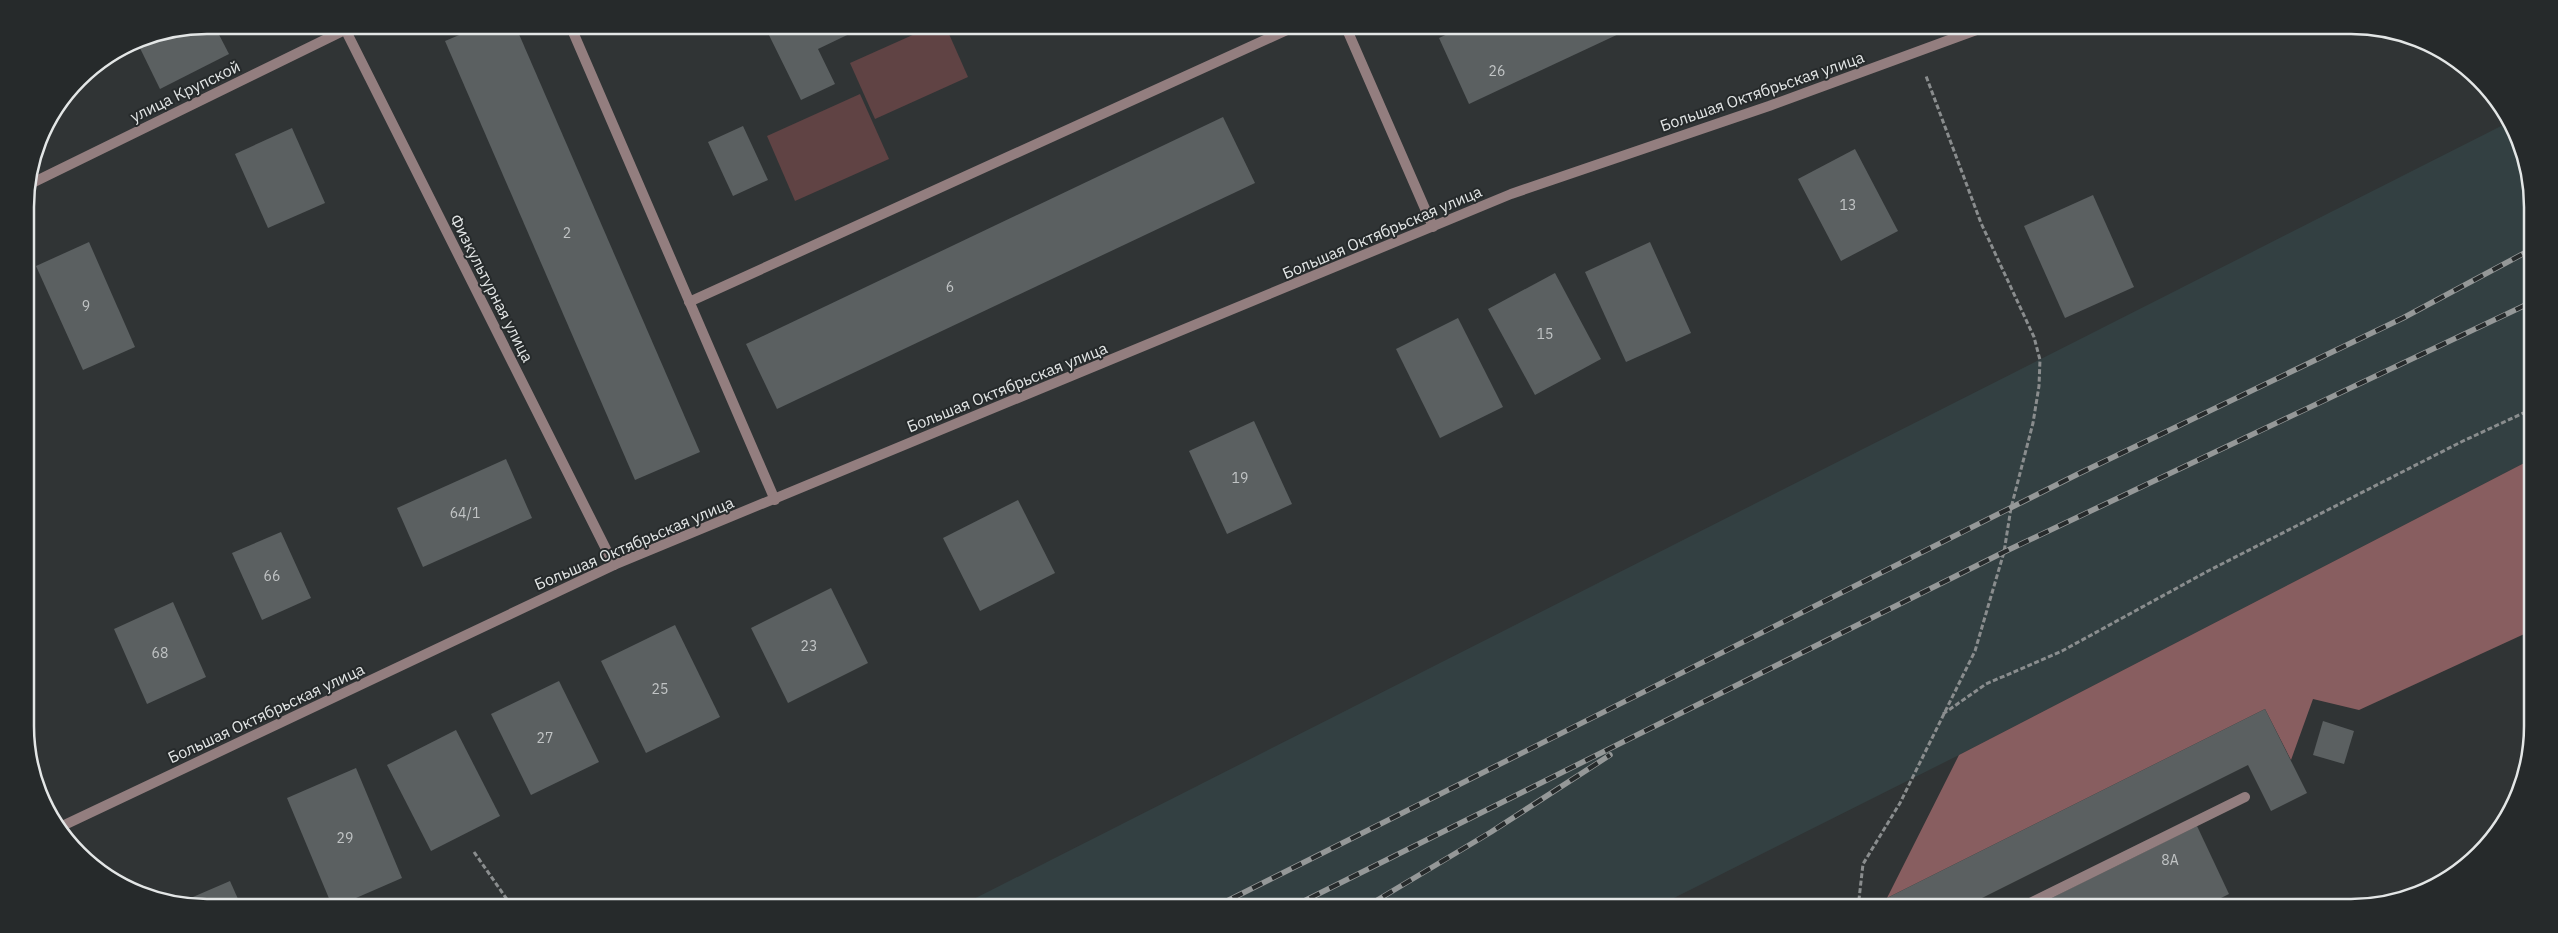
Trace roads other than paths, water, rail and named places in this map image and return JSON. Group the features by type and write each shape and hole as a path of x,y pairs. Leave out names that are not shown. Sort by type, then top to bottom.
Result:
{"street":[{"name":"улица Крупской","path":"36,180 330,34"},
{"name":"Физкультурная улица","path":"348,34 614,565"},
{"path":"574,34 774,500"},
{"path":"689,302 1278,34"},
{"path":"1349,34 1433,227"},
{"name":"Большая Октябрьская улица","path":"65,825 614,565 1511,194 1769,106 1966,34"},
{"path":"2038,899 2245,797"}],"railway":[{"path":"1231,899 2076,475 2403,318 2524,253"},
{"path":"1308,899 2004,552 2524,306"},
{"path":"1379,899 1491,832 1610,755"}]}
